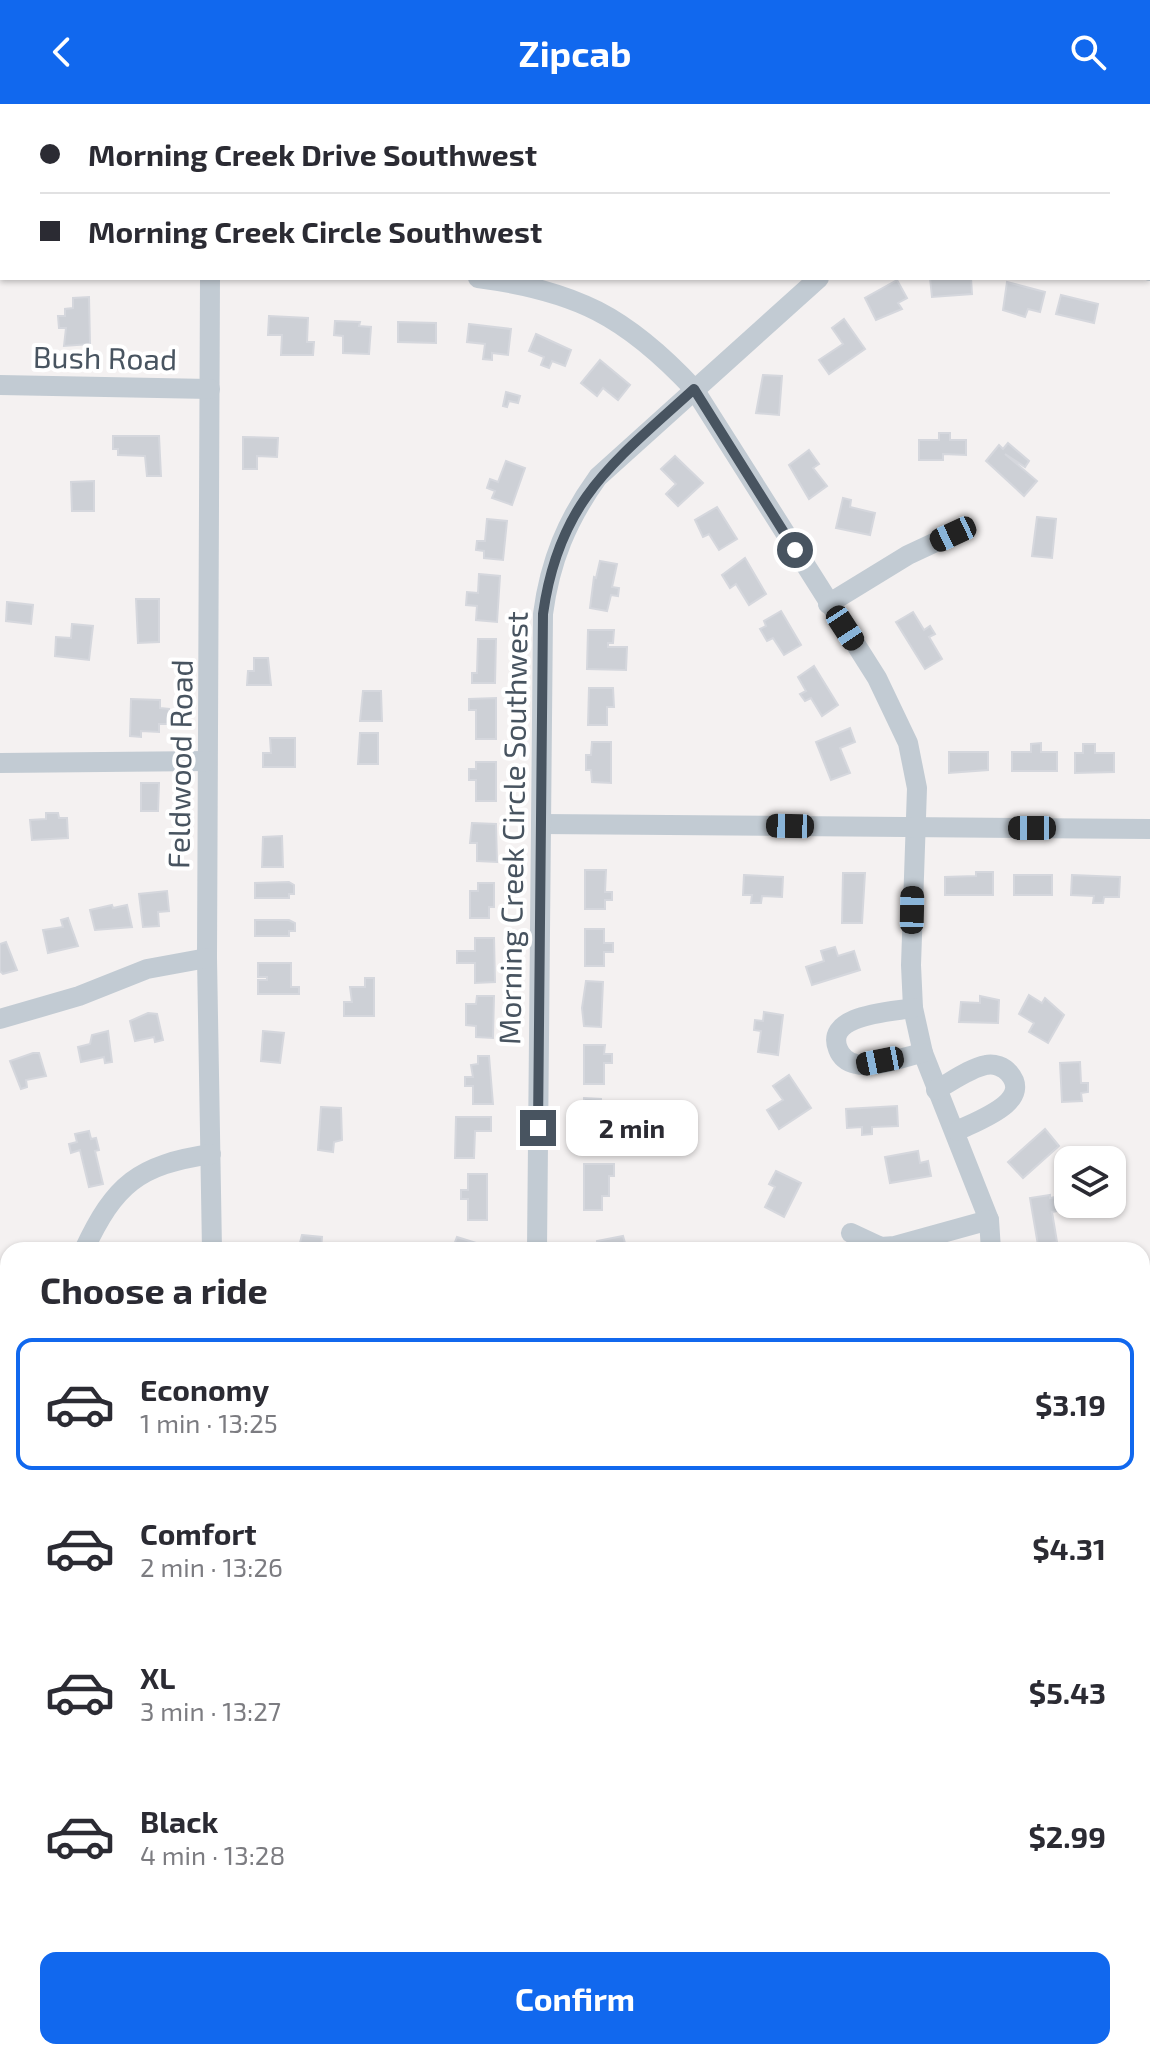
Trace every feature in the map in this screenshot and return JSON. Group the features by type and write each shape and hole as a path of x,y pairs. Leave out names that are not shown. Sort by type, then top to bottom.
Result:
{"street":[{"name":"Feldwood Road","path":"210,280 207,958 212,1242"},
{"path":"493,280 532,285 580,301 620,322 660,352 694,389 877,678 908,743 917,788 911,965 913,1008 923,1053 936,1090 957,1131 989,1220 990,1242"},
{"name":"Morning Creek Circle Southwest","path":"537,1242 543,614 556,551 575,510 598,477 817,280"},
{"name":"Bush Road","path":"0,385 210,389"},
{"path":"828,604 908,555 953,534"},
{"path":"0,763 207,761"},
{"path":"541,824 1150,829"},
{"path":"0,1019 79,996 147,969 207,958"},
{"path":"913,1008 849,1019 838,1030 836,1045 843,1058 858,1065 923,1053"},
{"path":"936,1090 987,1064 1002,1067 1012,1076 1015,1092 1009,1104 957,1131"},
{"path":"88,1242 103,1210 118,1191 138,1176 174,1159 211,1154"},
{"path":"909,1242 989,1220"},
{"path":"851,1233 870,1242"}],"building":[{"path":"897,280 907,298 898,303 902,309 876,320 865,298"},
{"path":"930,280 971,280 972,294 932,297"},
{"path":"1007,282 1045,292 1040,312 1028,309 1025,317 1003,310"},
{"path":"1061,295 1098,304 1094,323 1056,314"},
{"path":"89,297 90,344 64,346 66,328 59,328 58,316 65,316 65,309 73,308 73,298"},
{"path":"269,316 308,318 307,342 314,342 313,355 281,355 282,335 268,335"},
{"path":"844,319 865,349 829,374 819,360 843,344 832,328"},
{"path":"335,321 360,322 359,326 371,327 369,354 343,353 343,336 334,335"},
{"path":"398,322 436,323 436,343 398,342"},
{"path":"469,324 511,329 508,355 492,353 492,360 483,359 485,344 467,342"},
{"path":"536,334 571,350 565,366 552,361 549,368 541,365 544,357 529,351"},
{"path":"600,360 630,385 618,400 603,388 597,396 581,383"},
{"path":"763,375 782,376 779,415 756,413"},
{"path":"506,392 520,396 518,403 509,401 507,407 503,406"},
{"path":"939,433 950,433 950,440 966,440 966,455 943,454 943,460 919,460 919,440 939,440"},
{"path":"113,436 159,436 161,476 147,476 145,456 118,455 118,449 113,449"},
{"path":"243,437 278,438 277,457 257,456 257,469 243,469"},
{"path":"1008,443 1029,461 1025,467 1005,454 1037,481 1024,496 986,461 999,445 1003,449"},
{"path":"809,450 819,464 813,468 827,486 809,499 789,465"},
{"path":"675,456 703,483 678,506 666,494 676,484 661,469"},
{"path":"506,461 525,468 512,505 492,498 495,491 487,488 490,479 498,482"},
{"path":"94,481 94,511 72,511 71,482"},
{"path":"843,498 851,500 850,507 875,513 870,535 836,528"},
{"path":"717,507 737,539 719,550 709,534 703,537 695,520"},
{"path":"1037,517 1056,519 1052,558 1032,556"},
{"path":"487,519 507,521 503,560 484,558 484,551 476,550 477,541 485,541"},
{"path":"745,558 766,594 749,605 736,584 730,588 722,575"},
{"path":"600,561 617,564 612,587 619,588 618,596 611,595 607,611 590,608 594,577"},
{"path":"479,574 500,576 497,622 476,620 477,606 466,605 467,592 478,593"},
{"path":"136,599 159,599 159,642 138,643"},
{"path":"7,602 33,605 31,624 6,621"},
{"path":"781,611 801,645 784,655 773,638 767,641 760,629 766,626 764,621"},
{"path":"913,612 924,630 930,626 935,634 929,637 942,659 925,669 896,622"},
{"path":"72,624 93,626 89,660 55,656 56,637 71,638"},
{"path":"588,630 614,630 613,643 608,643 608,647 627,647 626,670 587,669"},
{"path":"478,639 496,639 495,683 472,683 472,673 477,673"},
{"path":"254,658 268,658 271,685 247,685 248,671 254,671"},
{"path":"814,666 838,705 822,716 811,698 805,701 800,694 806,691 798,677"},
{"path":"589,688 613,688 614,707 607,707 607,725 588,725"},
{"path":"363,691 381,691 382,721 360,721"},
{"path":"496,698 496,739 476,739 476,710 469,710 469,699"},
{"path":"131,699 160,700 160,708 169,709 169,724 159,724 159,732 141,731 141,737 130,736"},
{"path":"850,728 855,742 840,748 850,773 831,780 816,742"},
{"path":"360,733 378,733 378,764 358,764"},
{"path":"270,738 295,738 295,767 263,767 263,753 271,753"},
{"path":"592,742 611,742 611,783 592,782 591,770 586,770 586,755 591,755"},
{"path":"1041,743 1041,752 1057,752 1057,771 1012,771 1012,752 1031,752 1031,744"},
{"path":"1083,744 1095,744 1095,753 1114,753 1114,772 1075,773 1075,753 1083,753"},
{"path":"949,752 988,752 988,770 949,773"},
{"path":"476,762 496,762 496,801 476,801 476,780 469,780 469,769 476,769"},
{"path":"141,783 159,783 158,811 141,811"},
{"path":"46,813 58,813 59,818 67,818 68,838 32,840 30,820 46,819"},
{"path":"472,823 496,824 497,862 477,861 477,843 470,843"},
{"path":"282,836 283,867 262,867 263,837"},
{"path":"585,870 606,870 605,892 612,892 612,900 605,900 605,909 585,909"},
{"path":"976,872 993,872 993,895 945,895 945,877 976,876"},
{"path":"843,873 865,873 862,923 842,923"},
{"path":"744,875 783,877 782,897 762,896 761,903 751,903 752,895 743,895"},
{"path":"1014,875 1052,875 1052,895 1014,895"},
{"path":"1072,875 1120,877 1119,897 1104,897 1103,903 1093,903 1094,896 1071,895"},
{"path":"289,882 294,885 294,894 289,894 289,898 255,898 255,883"},
{"path":"478,883 494,883 494,907 489,907 489,918 470,918 470,891 478,891"},
{"path":"167,891 169,911 158,912 159,926 143,927 139,894"},
{"path":"112,905 113,908 127,905 132,927 95,930 90,910"},
{"path":"68,918 78,946 48,953 43,930 63,927 61,920"},
{"path":"255,920 289,920 295,923 295,931 289,931 289,936 255,936"},
{"path":"585,929 604,929 604,943 613,943 613,952 604,952 604,966 585,966"},
{"path":"475,938 494,938 495,982 475,983 475,963 457,963 457,951 475,951"},
{"path":"6,942 17,970 3,974 0,971 0,944"},
{"path":"835,947 838,956 854,951 860,970 812,985 806,967 824,961 821,951"},
{"path":"258,963 291,963 291,987 299,987 299,994 258,994 258,980 267,980 267,977 258,977"},
{"path":"365,978 374,978 374,1016 344,1016 344,1002 352,1002 350,987 365,987"},
{"path":"586,981 603,982 601,1027 584,1026 582,1008"},
{"path":"1029,995 1042,1003 1045,998 1064,1015 1048,1043 1029,1032 1034,1023 1019,1014"},
{"path":"477,996 494,996 493,1038 476,1037 476,1026 466,1025 466,1004 476,1004"},
{"path":"980,996 999,1000 998,1023 959,1022 961,1002 980,1003"},
{"path":"764,1012 783,1015 778,1055 758,1052 761,1031 754,1030 755,1020 763,1021"},
{"path":"148,1013 157,1014 163,1040 155,1042 154,1037 135,1041 130,1021"},
{"path":"108,1031 112,1062 105,1063 104,1057 81,1062 78,1047 90,1044 92,1035"},
{"path":"263,1031 284,1033 280,1063 261,1061"},
{"path":"584,1045 605,1045 604,1054 612,1054 612,1063 604,1063 604,1084 584,1084"},
{"path":"39,1053 46,1076 26,1080 27,1087 21,1089 10,1061"},
{"path":"478,1056 489,1056 493,1104 473,1104 473,1086 465,1086 465,1077 473,1077 471,1065 478,1064"},
{"path":"1080,1062 1081,1083 1088,1083 1088,1092 1081,1093 1082,1101 1062,1102 1060,1063"},
{"path":"789,1075 811,1108 779,1129 767,1110 783,1100 773,1086"},
{"path":"584,1098 601,1099 601,1147 583,1146"},
{"path":"897,1106 898,1126 872,1127 872,1134 862,1135 862,1127 847,1128 846,1109"},
{"path":"321,1107 341,1108 342,1140 334,1142 333,1152 318,1150"},
{"path":"456,1117 491,1117 491,1131 475,1131 474,1158 455,1158"},
{"path":"1045,1129 1059,1146 1054,1146 1054,1150 1023,1178 1008,1162"},
{"path":"89,1131 91,1139 96,1138 99,1150 95,1151 103,1184 89,1187 80,1150 71,1153 69,1144 77,1142 75,1134"},
{"path":"918,1151 920,1163 928,1161 931,1176 890,1183 885,1157"},
{"path":"584,1164 614,1164 614,1176 609,1176 609,1196 602,1196 602,1210 584,1210"},
{"path":"776,1171 801,1183 784,1217 765,1207 775,1187 769,1184"},
{"path":"468,1174 487,1174 487,1220 468,1220 468,1199 461,1199 461,1190 468,1190"},
{"path":"1050,1195 1050,1198 1054,1197 1052,1212 1057,1242 1037,1242 1030,1198"},
{"path":"302,1235 322,1237 322,1242 300,1242"},
{"path":"623,1236 625,1242 597,1242"},
{"path":"457,1237 473,1242 455,1242"}],"route":[{"path":"538,1128 543,614 547,582 556,551 575,510 598,477 694,389 795,550"}]}
